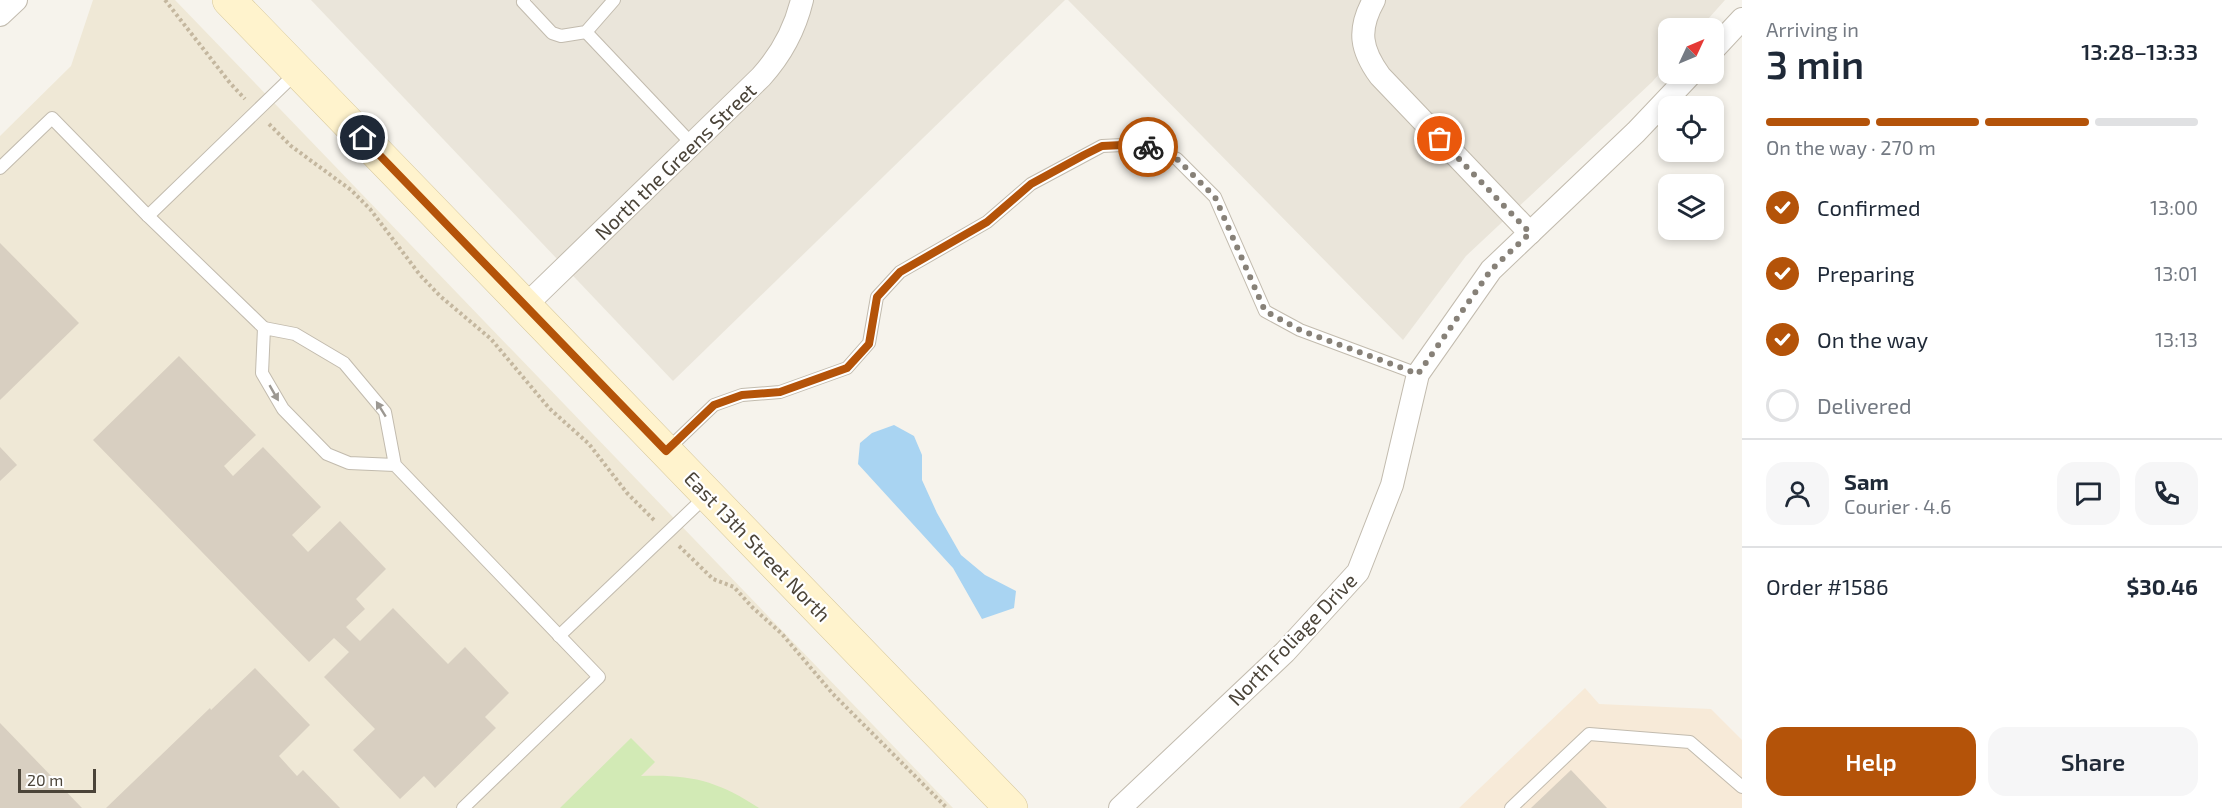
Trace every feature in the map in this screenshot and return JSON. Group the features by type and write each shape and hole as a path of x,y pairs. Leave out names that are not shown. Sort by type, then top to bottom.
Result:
{"main road":[{"name":"East 13th Street North","path":"230,0 1011,808"}],"street":[{"path":"0,15 16,0"},
{"name":"North the Greens Street","path":"525,306 776,61 789,37 802,0"},
{"path":"1374,0 1365,25 1363,49 1370,62 1380,76 1530,233"},
{"path":"1724,38 1742,19"},
{"name":"North Foliage Drive","path":"1120,808 1285,652 1358,572 1392,485 1418,374 1491,270 1636,132 1682,84"}],"lane":[{"path":"524,0 523,2 552,33 561,36 586,32 614,0"},
{"path":"586,32 692,144"},
{"path":"148,216 298,71"},
{"path":"0,168 52,118 148,216 264,328 295,334 344,363 385,412 394,465 599,677 463,808"},
{"path":"666,451 714,405 742,395 780,392 847,368 869,344 877,297 900,272 987,222 1031,184 1102,146 1143,144 1177,159 1215,197 1265,311 1300,330 1418,374"},
{"path":"264,328 262,373 283,409 327,454 349,463 394,465"},
{"path":"559,636 708,494"},
{"path":"1511,808 1588,734 1690,742 1742,787"}],"path":[{"path":"165,0 230,83 257,111 291,146 351,190 363,202 420,275 440,296 491,339 549,408 589,444 627,493 713,579 734,587 782,634 833,694 947,808"}],"shaded area":[{"path":"93,0 175,0 953,808 0,808 0,136 71,66"},
{"path":"311,0 1065,0 673,381"},
{"path":"1068,0 1725,0 1709,18 1658,18 1658,75 1466,256 1403,340"},
{"path":"1585,688 1599,704 1711,709 1742,740 1742,808 1459,808"}],"green space":[{"path":"631,738 655,762 641,776 675,776 703,781 730,791 759,808 560,808"}],"water":[{"path":"894,425 914,436 922,455 922,480 937,513 961,555 985,575 1016,591 1014,608 982,619 953,568 858,464 860,443 872,433"}],"building":[{"path":"0,243 79,323 0,400"},
{"path":"179,356 256,435 224,466 233,476 263,447 321,507 292,535 308,552 340,521 386,569 356,599 365,609 346,627 360,641 393,608 448,664 465,647 509,693 485,717 496,728 435,788 424,776 400,799 353,750 375,729 324,677 349,652 334,638 309,662 93,440"},
{"path":"0,447 17,465 0,481"},
{"path":"255,668 310,725 279,756 297,776 303,770 340,808 106,808 210,708 211,710"},
{"path":"0,723 82,808 0,808"},
{"path":"1571,770 1607,808 1531,808"}],"way so far":[{"path":"1148,147 1177,159 1215,197 1246,263 1265,311 1300,330 1418,374 1491,270 1530,233 1440,139"}],"route":[{"path":"363,138 666,451 714,405 742,395 780,392 847,368 869,344 877,297 900,272 987,222 1031,184 1102,146 1143,144 1148,147"}]}
